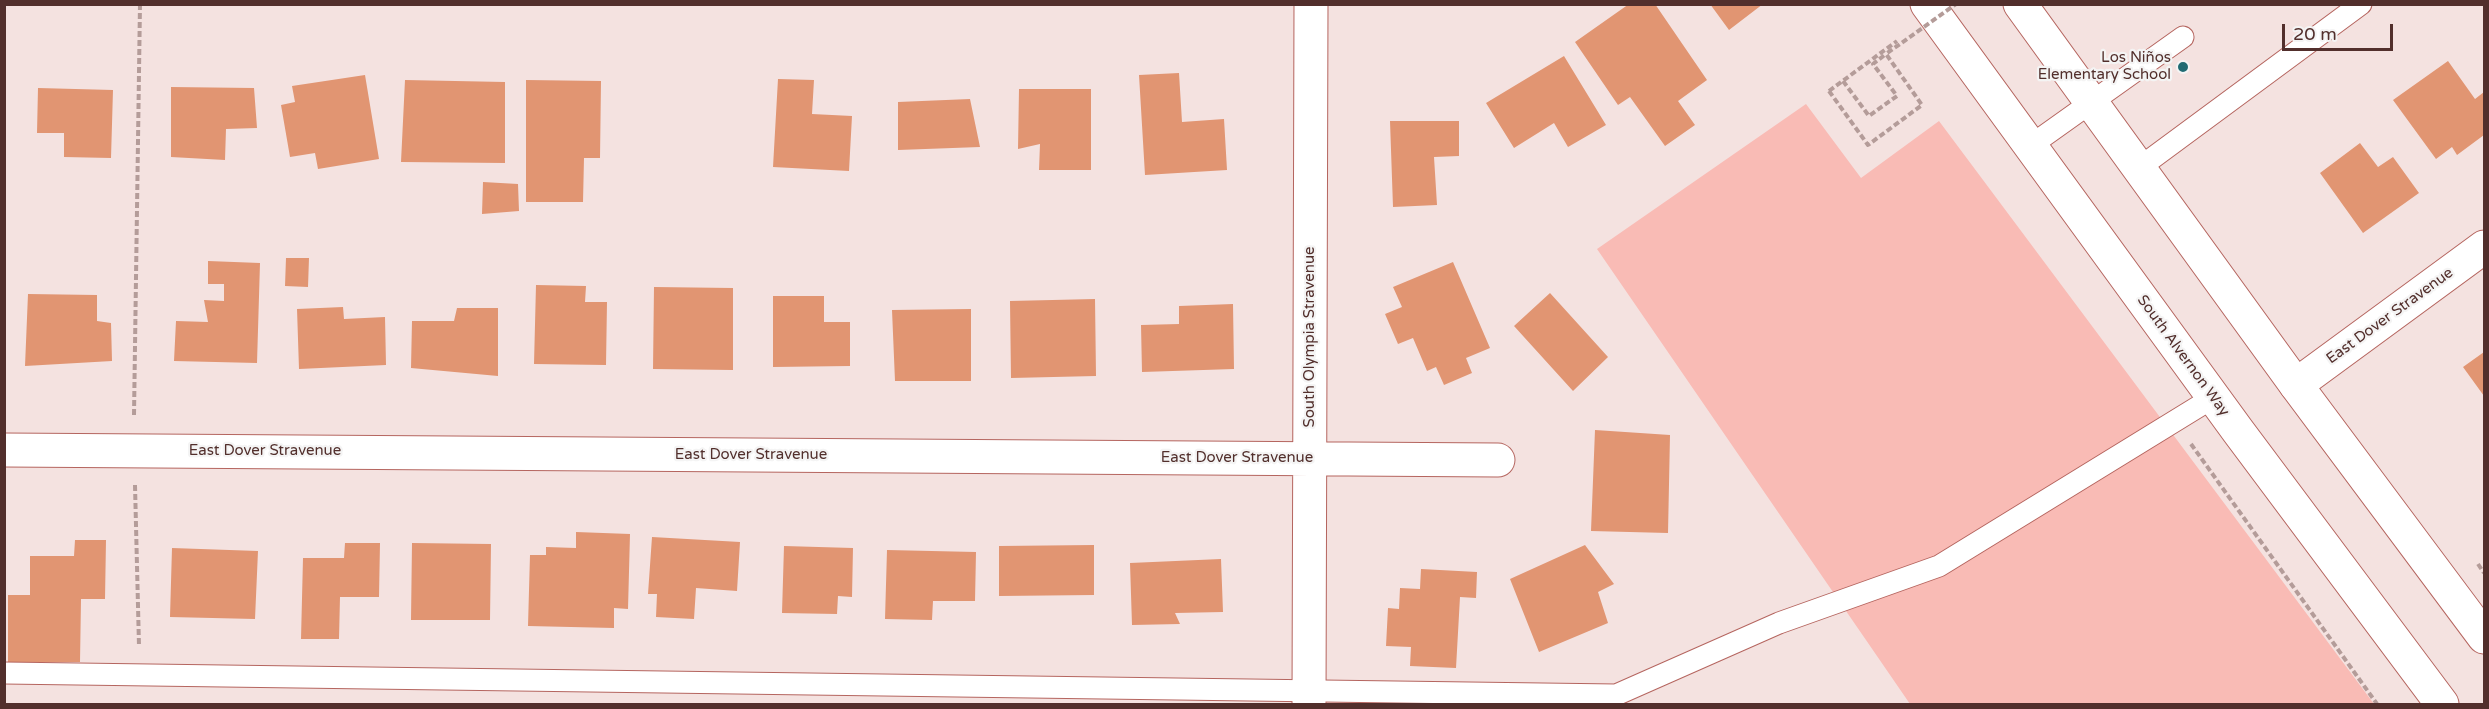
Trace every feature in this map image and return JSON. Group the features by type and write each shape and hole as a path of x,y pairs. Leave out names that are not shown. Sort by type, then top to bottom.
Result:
{"street":[{"name":"South Olympia Stravenue","path":"1309,698 1311,4"},
{"name":"South Alvernon Way","path":"1927,4 2442,705"},
{"path":"2020,4 2296,385 2484,637"},
{"name":"East Dover Stravenue","path":"2296,385 2484,247"},
{"name":"East Dover Stravenue","path":"4,450 1498,460"}],"lane":[{"path":"2139,168 2361,4"},
{"path":"2030,146 2183,37"},
{"path":"4,674 1309,698 1616,695 1779,623 1939,566 2214,397"}],"path":[{"path":"140,675 134,451 141,4"},
{"path":"1843,81 1869,116 1897,96 1873,64 1956,4"},
{"path":"1886,54 1922,105 1869,145 1829,91 1897,41"},
{"path":"2175,422 2377,705"},
{"path":"2478,564 2484,573"}],"shaded area":[{"path":"1806,104 1861,178 1939,121 2374,704 1910,704 1597,249"}],"building":[{"path":"1629,4 1655,4 1707,80 1678,101 1695,125 1665,146 1630,97 1618,105 1575,42"},
{"path":"1710,4 1763,4 1729,30"},
{"path":"1564,56 1606,125 1568,147 1554,123 1514,148 1486,103"},
{"path":"2448,61 2475,99 2484,92 2484,135 2457,155 2452,147 2436,159 2393,100"},
{"path":"1179,73 1182,122 1224,119 1227,170 1145,175 1139,75"},
{"path":"365,75 379,159 318,169 315,153 290,157 281,105 295,102 292,86"},
{"path":"778,79 814,80 812,114 852,116 849,171 773,167"},
{"path":"405,80 505,82 505,163 401,162"},
{"path":"526,80 601,81 600,158 584,158 583,202 526,202"},
{"path":"171,87 254,88 257,128 226,129 225,160 171,157"},
{"path":"38,88 113,90 111,158 64,157 64,133 37,133"},
{"path":"1019,89 1091,89 1091,170 1039,170 1040,144 1018,149"},
{"path":"970,99 980,147 898,150 898,102"},
{"path":"1390,121 1459,121 1459,156 1434,157 1437,205 1393,207"},
{"path":"2360,143 2378,167 2393,157 2419,193 2363,233 2320,173"},
{"path":"483,182 518,184 519,211 482,214"},
{"path":"286,258 309,258 308,287 285,286"},
{"path":"208,261 260,263 257,363 174,361 176,321 208,322 204,300 224,301 224,284 208,284"},
{"path":"1453,262 1490,348 1466,358 1472,373 1444,385 1436,367 1427,371 1413,338 1398,344 1385,314 1402,307 1393,287"},
{"path":"536,285 586,286 585,302 607,302 606,365 534,364"},
{"path":"654,287 733,288 733,370 653,369"},
{"path":"1550,293 1608,357 1573,391 1514,326"},
{"path":"28,294 97,295 97,321 111,323 112,361 25,366"},
{"path":"773,296 824,296 824,322 850,322 850,366 773,367"},
{"path":"1095,299 1096,376 1011,378 1010,301"},
{"path":"1233,304 1234,369 1142,372 1141,325 1179,324 1179,306"},
{"path":"343,307 344,319 385,317 386,365 299,369 297,309"},
{"path":"457,308 498,308 498,376 411,368 412,321 454,321"},
{"path":"971,309 971,381 895,381 892,310"},
{"path":"2484,352 2484,396 2463,367"},
{"path":"1595,430 1670,435 1668,533 1591,531"},
{"path":"576,532 630,534 628,609 614,608 614,628 528,626 530,555 546,555 546,547 576,548"},
{"path":"652,537 740,542 737,591 696,588 694,619 656,617 657,594 648,594"},
{"path":"75,540 106,540 105,599 81,599 80,662 8,662 8,595 30,595 30,556 74,556"},
{"path":"345,543 380,543 379,597 340,597 339,639 301,639 303,558 344,558"},
{"path":"412,543 491,544 490,620 411,620"},
{"path":"1094,545 1094,595 999,596 999,546"},
{"path":"1585,545 1614,584 1598,592 1608,623 1539,652 1510,579"},
{"path":"784,546 853,548 852,597 838,596 837,614 782,613"},
{"path":"172,548 258,551 255,619 170,617"},
{"path":"887,550 976,552 975,601 933,601 932,620 885,619"},
{"path":"1221,559 1223,612 1175,613 1180,624 1132,625 1130,563"},
{"path":"1421,569 1477,572 1476,598 1460,597 1456,668 1410,666 1411,647 1386,646 1388,608 1399,609 1400,588 1420,589"}],"place":[{"name":"Los Niños Elementary School","path":"2183,67"}]}
